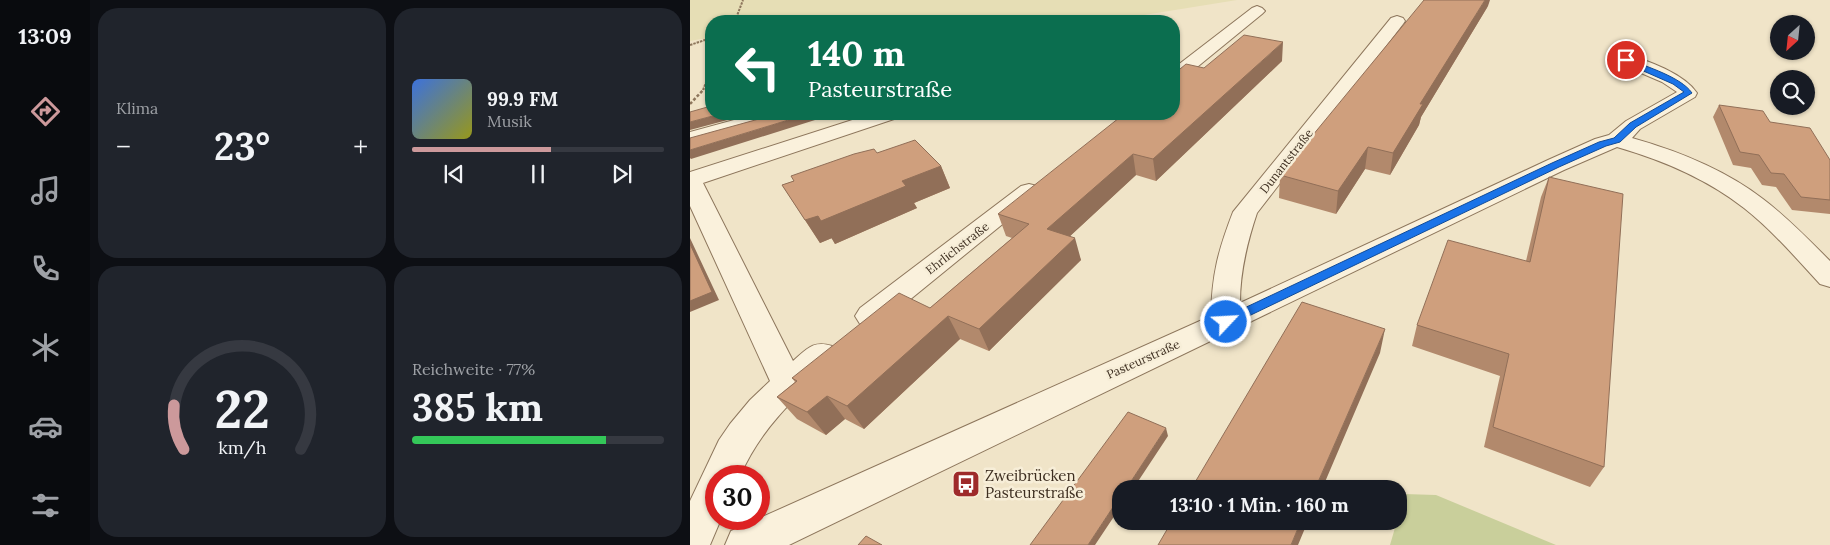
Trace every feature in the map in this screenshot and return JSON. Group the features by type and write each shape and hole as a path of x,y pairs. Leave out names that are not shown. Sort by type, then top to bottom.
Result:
{"street":[{"path":"1180,72 1257,11"},
{"name":"Dunantstraße","path":"1226,322 1226,282 1232,248 1245,212 1397,21"},
{"name":"Pasteurstraße","path":"745,545 1100,378 1226,322 1556,165 1602,144 1617,140 1633,125 1688,93 1676,83 1626,60"},
{"path":"690,140 756,120"},
{"path":"788,384 693,193 875,120"},
{"path":"1617,140 1694,166 1735,190 1770,217 1830,277"},
{"name":"Ehrlichstraße","path":"727,465 740,440 760,412 788,384 845,336 1050,175"},
{"path":"690,544 705,511"}],"path":[{"path":"737,15 743,0"},
{"path":"690,45 704,41"},
{"path":"690,104 705,88"}],"shaded area":[{"path":"690,0 1237,0 1144,15 705,15 705,39 690,41"}],"green space":[{"path":"1407,494 1436,495 1556,545 1390,545 1394,530 1407,530"}],"building":[{"path":"1424,0 1485,0 1420,104 1423,104 1393,153 1368,147 1338,191 1280,175"},
{"path":"1244,35 1283,42 1153,159 1133,154 1047,229 1075,238 979,329 948,316 847,406 827,396 807,412 777,397 797,381 792,378 899,293 930,308 1029,224 998,214 1116,120 1180,120 1180,69 1186,64 1204,68"},
{"path":"1719,105 1763,111 1770,122 1810,128 1830,160 1830,200 1801,197 1784,174 1771,173 1759,155 1740,152"},
{"path":"705,108 705,118 690,122 690,112"},
{"path":"755,120 788,120 690,150 690,138"},
{"path":"915,140 941,166 902,181 906,186 821,221 818,216 805,220 782,185 794,181 791,176 854,154 874,149 877,153"},
{"path":"1549,177 1623,194 1604,467 1493,427 1509,354 1417,325 1448,240 1530,262"},
{"path":"690,244 712,292 690,301"},
{"path":"1302,302 1385,329 1319,480 1196,480"},
{"path":"1128,412 1166,428 1132,480 1112,480 1112,509 1088,545 1030,545"},
{"path":"1167,530 1297,530 1291,545 1158,545"},
{"path":"866,536 882,545 858,545"}],"place":[{"name":"Zweibrücken Pasteurstraße","path":"966,484"}],"route":[{"path":"1226,322 1556,165 1602,144 1617,140 1633,125 1688,93 1676,83 1626,60"}]}
